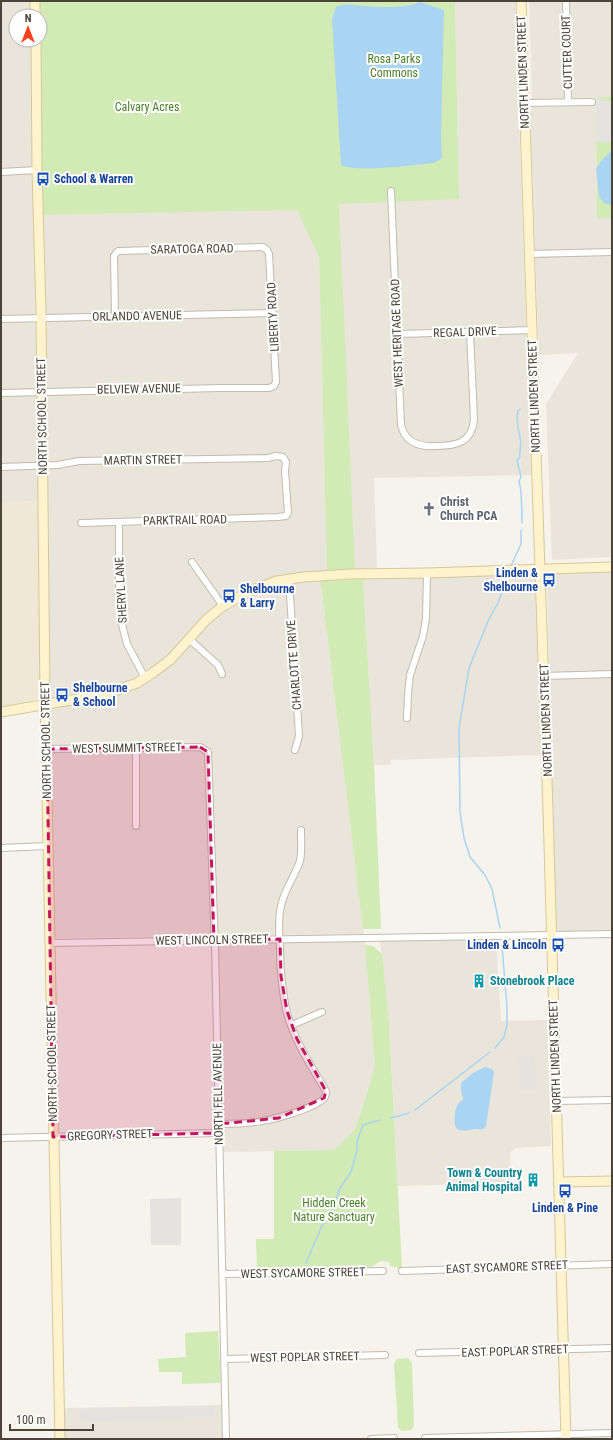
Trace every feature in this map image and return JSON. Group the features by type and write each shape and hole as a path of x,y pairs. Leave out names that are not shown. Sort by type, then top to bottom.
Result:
{"street":[{"name":"NORTH LINDEN STREET","path":"521,1 541,570 566,1436"},
{"name":"CUTTER COURT","path":"566,1 568,102"},
{"name":"NORTH SCHOOL STREET","path":"36,48 37,170 41,318 45,704 60,1439"},
{"path":"524,103 592,102"},
{"path":"1,172 37,170"},
{"name":"WEST HERITAGE ROAD","path":"391,191 402,429 406,436 415,444 426,446 451,446 466,439 472,428 474,419 470,332"},
{"name":"SARATOGA ROAD","path":"115,317 114,256 116,252 120,250 263,247 267,250"},
{"name":"LIBERTY ROAD","path":"267,250 269,254 273,313 277,380 275,384"},
{"path":"529,254 612,252"},
{"name":"ORLANDO AVENUE","path":"1,319 273,313"},
{"name":"REGAL DRIVE","path":"398,334 532,330"},
{"name":"BELVIEW AVENUE","path":"1,393 269,388 275,384"},
{"name":"MARTIN STREET","path":"1,467 58,465 79,462 283,457 286,462 285,471 288,513"},
{"name":"PARKTRAIL ROAD","path":"81,523 278,517 286,516 288,513"},
{"name":"SHERYL LANE","path":"119,522 119,602 121,621 128,644 145,678"},
{"path":"192,562 223,606"},
{"path":"1,712 106,694 127,687 145,678 170,660 206,620 223,606 249,591 289,579 351,574 612,567"},
{"path":"407,718 410,675 422,640 426,619 427,573"},
{"name":"CHARLOTTE DRIVE","path":"289,579 299,736 295,750"},
{"path":"189,640 218,665 222,674"},
{"path":"544,676 612,674"},
{"name":"WEST SUMMIT STREET","path":"47,749 200,747 207,750"},
{"path":"136,748 136,826"},
{"name":"NORTH FELL AVENUE","path":"207,750 210,756 226,1439"},
{"path":"219,1124 262,1121 279,1118 298,1112 324,1098 326,1092 312,1067 292,1024 287,1011 281,976 281,906 286,891 300,861 301,830"},
{"path":"1,848 48,846"},
{"name":"WEST LINCOLN STREET","path":"50,943 612,934"},
{"path":"292,1024 322,1012"},
{"path":"557,1101 612,1100"},
{"name":"GREGORY STREET","path":"1,1138 218,1133"},
{"path":"559,1182 612,1181"},
{"name":"EAST SYCAMORE STREET","path":"402,1270 612,1264"},
{"name":"WEST SYCAMORE STREET","path":"223,1274 383,1271"},
{"name":"EAST POPLAR STREET","path":"419,1353 612,1348"},
{"name":"WEST POPLAR STREET","path":"224,1359 385,1355"},
{"path":"425,1438 566,1436 612,1433"},
{"path":"371,1439 394,1438"}],"highlighted area":[{"path":"200,747 208,752 214,941 280,939 281,976 287,1011 297,1039 326,1091 324,1098 279,1118 219,1124 218,1133 53,1137 47,749"}],"shaded area":[{"path":"1,1 30,1 30,8 8,8 8,48 31,48 39,501 1,503"},
{"path":"455,1 515,1 531,475 374,478 377,568 355,569 338,203 459,198"},
{"path":"529,1 612,1 612,97 532,99"},
{"path":"593,98 600,98 612,102 612,142 597,143 596,108 593,106"},
{"path":"533,107 596,107 597,218 612,218 612,557 552,560 546,404 578,353 539,355 530,111"},
{"path":"297,209 319,257 327,570 321,581 321,586 364,934 56,938 53,934 42,215"},
{"path":"39,501 40,696 36,700 1,706 1,503"},
{"path":"612,572 612,930 561,932 556,926 547,578 551,574"},
{"path":"533,576 535,581 541,755 391,760 390,765 374,765 363,579"},
{"path":"496,940 501,1021 547,1020 551,1146 516,1148 510,1152 511,1183 398,1186 389,1023 380,941"},
{"path":"365,941 375,1065 356,1128 335,1150 224,1152 219,946 223,943"},
{"path":"519,1055 535,1055 536,1090 520,1090"},
{"path":"181,1198 181,1245 151,1245 150,1199"},
{"path":"221,1405 222,1439 64,1439 63,1410 66,1408"},
{"path":"211,1406 214,1409 215,1419 84,1422 84,1419 80,1419 79,1409"}],"green space":[{"name":"Calvary Acres","path":"455,1 459,199 339,204 355,569 327,570 319,257 297,210 42,215 40,48 48,48 48,8 40,8 40,2"},
{"path":"596,97 612,97 612,218 597,218"},
{"path":"363,579 374,765 381,929 363,929 321,585 321,581"},
{"name":"Hidden Creek Nature Sanctuary","path":"365,945 373,946 382,954 389,1023 402,1267 399,1268 390,1266 390,1263 381,1261 371,1267 361,1268 257,1270 256,1239 274,1239 274,1151 335,1150 356,1128 375,1065"},
{"path":"218,1331 221,1383 182,1384 182,1372 159,1372 158,1359 186,1357 185,1333"},
{"path":"408,1358 412,1363 414,1426 411,1430 401,1431 398,1427 394,1364 397,1359"}],"water":[{"name":"Rosa Parks Commons","path":"420,2 444,10 441,135 442,158 434,163 386,168 360,168 341,165 332,19 336,7 350,5 400,7"},
{"path":"612,150 612,205 604,203 599,197 596,169 601,161"},
{"path":"485,1067 492,1069 494,1072 486,1126 484,1129 464,1131 457,1129 455,1126 455,1112 458,1104 463,1099 461,1083 473,1073"}],"waterway":[{"path":"520,409 518,411 517,418 521,440 520,457 517,460 521,477 519,481 522,523"},
{"path":"511,566 521,544 522,530"},
{"path":"500,928 492,889 485,875 470,857 464,838 460,812 459,728 469,668 489,619 499,601 505,582"},
{"path":"495,1048 504,1037 507,1025 502,946"},
{"path":"415,1110 490,1052"},
{"path":"391,1118 409,1113"},
{"path":"306,1263 321,1228 333,1208 340,1188 351,1172 357,1150 357,1141 363,1125 380,1120"}],"place":[{"name":"School & Warren","path":"43,179"},
{"name":"Christ Church PCA","path":"429,509"},
{"name":"Linden & Shelbourne","path":"549,580"},
{"name":"Shelbourne & Larry","path":"229,596"},
{"name":"Shelbourne & School","path":"62,695"},
{"name":"Linden & Lincoln","path":"558,945"},
{"name":"Stonebrook Place","path":"479,981"},
{"name":"Town & Country Animal Hospital","path":"533,1180"},
{"name":"Linden & Pine","path":"565,1191"}]}
